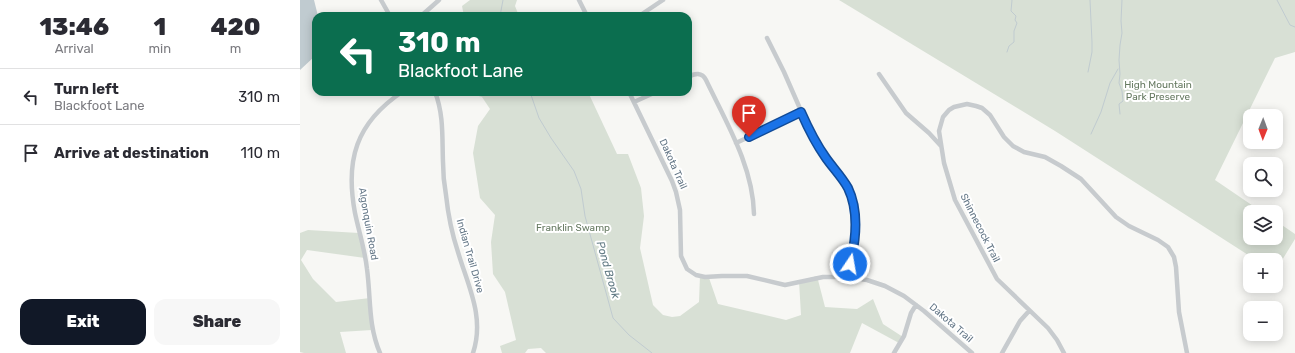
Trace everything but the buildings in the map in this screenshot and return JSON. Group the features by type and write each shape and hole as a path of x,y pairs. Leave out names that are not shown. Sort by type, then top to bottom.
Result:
{"street":[{"path":"381,0 388,12"},
{"path":"426,12 439,0"},
{"path":"579,0 585,12"},
{"path":"645,12 662,0"},
{"path":"767,38 818,146 843,180 852,199 855,220 854,242 850,264 845,277"},
{"path":"692,76 699,74 705,77 736,143 751,185 754,214"},
{"path":"879,74 906,113 929,133 941,146"},
{"name":"Algonquin Road","path":"380,353 372,330 367,266 353,200 352,164 358,143 368,124 381,109 397,96"},
{"name":"Indian Trail Drive","path":"436,96 441,116 443,164 449,214 458,251 472,291 476,313 477,334 473,353"},
{"name":"Dakota Trail","path":"631,96 676,192 681,219 681,256 684,265 691,272 705,277 747,276 762,278 785,285 817,278 845,277 867,280 885,286 916,304 972,353"},
{"path":"634,102 647,96"},
{"name":"Shinnecock Trail","path":"1064,353 1053,334 997,279 952,193 945,170 941,146 940,126 946,113 959,104 967,104 982,108 990,115 1004,137 1013,146 1024,152 1045,157 1061,166 1081,179 1116,217 1129,226 1163,243 1171,252 1176,262 1180,312 1187,353"},
{"path":"736,143 801,112"},
{"path":"894,353 904,336 911,313 916,304"},
{"path":"1002,353 1020,320 1029,311"}],"green space":[{"path":"470,0 517,0 515,6 517,12 463,12 462,6"},
{"name":"High Mountain Park Preserve","path":"839,0 1295,0 1295,52 1275,58 1250,109 1243,109 1243,123 1215,180 1252,205 1243,205 1243,245 1283,245 1283,226 1295,234 1295,239 1283,259 1283,253 1245,253 1055,131"},
{"name":"Franklin Swamp","path":"479,96 590,96 617,154 628,154 641,188 644,216 640,248 653,305 663,315 672,317 680,316 699,302 700,276 708,275 718,304 786,320 801,315 799,281 817,276 825,307 857,309 873,299 883,324 903,337 899,343 862,323 850,353 546,353 541,348 528,349 525,353 502,353 500,346 516,340 505,292 493,274 491,242 495,215 480,198 473,153 478,126 490,109 482,97"},
{"path":"308,230 359,233 365,258 307,250 301,260 313,279 336,302 370,298 372,330 340,332 346,353 300,352 300,233"}],"shaded area":[{"path":"300,0 314,0 317,12 312,12 312,59 300,70"}],"waterway":[{"name":"Pond Brook","path":"501,12 503,0"},
{"path":"1007,52 1009,46 1014,42 1014,31 1017,23 1015,20 1016,16 1011,11 1012,0"},
{"path":"1088,72 1092,52 1090,0"},
{"path":"1120,114 1119,104 1123,101 1119,83 1122,0"},
{"path":"1277,0 1290,25 1295,27"},
{"path":"1091,134 1101,112 1110,83 1118,69"},
{"name":"Pond Brook","path":"531,96 539,118 574,171 581,189 585,216 613,318 629,335 652,353"}],"route":[{"path":"749,137 801,112 825,158 847,186 852,199 855,231 850,264"}]}
